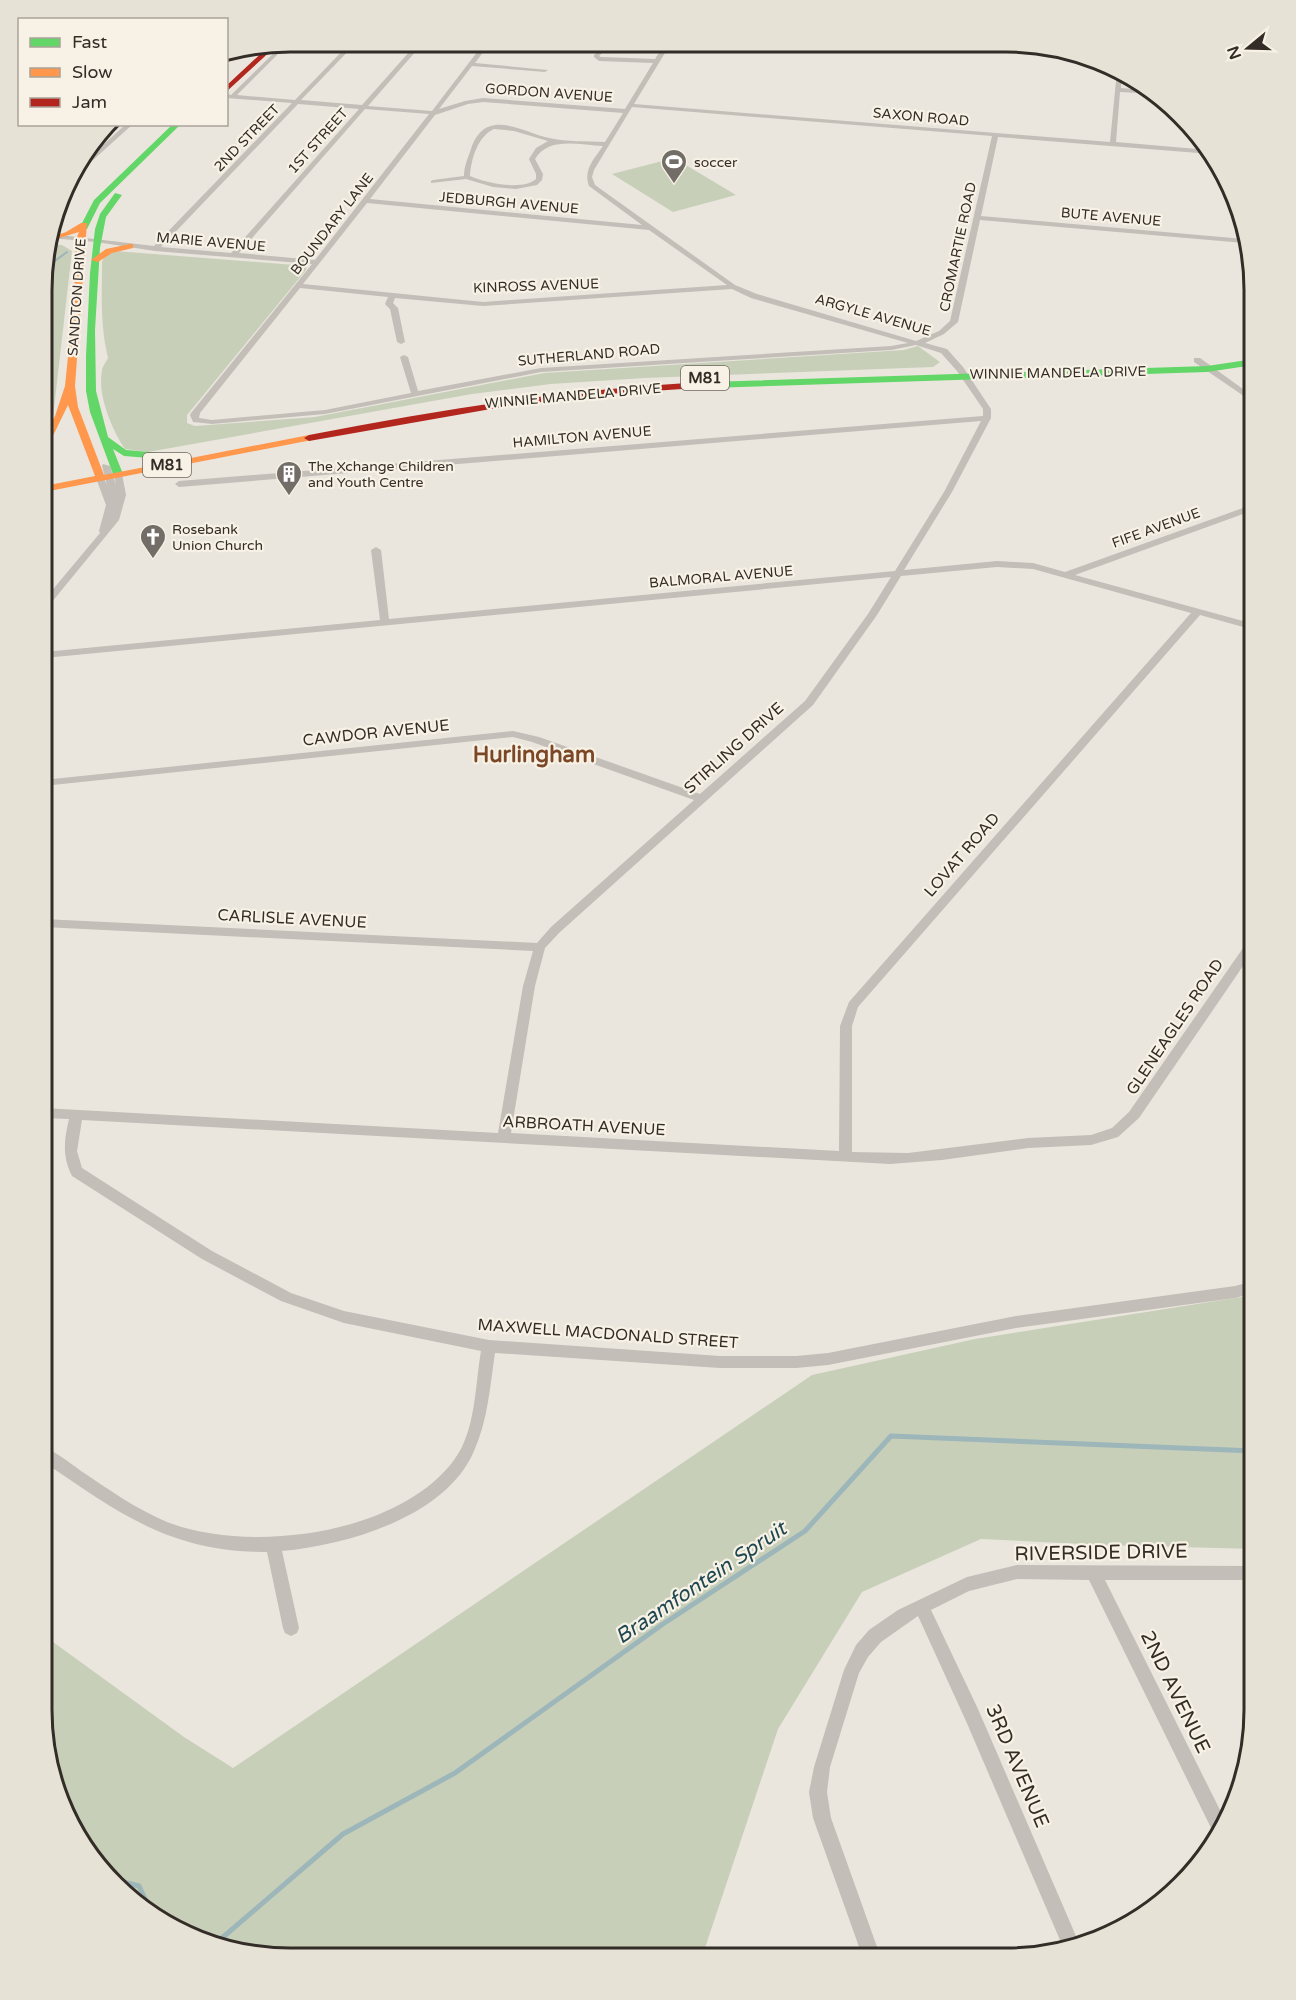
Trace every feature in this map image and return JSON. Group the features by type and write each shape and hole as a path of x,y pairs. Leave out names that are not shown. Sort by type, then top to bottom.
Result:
{"main road":[{"path":"228,94 265,54"},
{"path":"228,76 249,56"},
{"name":"SANDTON DRIVE","path":"107,471 74,407 70,386 81,236 105,194 176,126"},
{"name":"SANDTON DRIVE","path":"107,471 105,439 96,416 91,391 95,260 101,218 112,201 189,126"},
{"path":"59,236 74,232 81,236"},
{"path":"95,260 110,250 130,246"},
{"name":"WINNIE MANDELA DRIVE","path":"52,477 107,471 451,410 546,396 638,388 944,376 962,372 1010,375 1202,364 1244,356"},
{"name":"WINNIE MANDELA DRIVE","path":"52,487 161,456 468,398 540,388 634,381 1244,362"},
{"path":"944,376 973,388 980,381 1010,375"},
{"path":"52,430 60,416 70,386"},
{"path":"105,439 124,453 161,456"}],"street":[{"name":"2ND STREET","path":"155,249 344,52"},
{"name":"1ST STREET","path":"233,255 412,52"},
{"name":"BOUNDARY LANE","path":"195,418 197,411 317,262 480,52"},
{"path":"600,52 596,56 599,59 657,61"},
{"name":"ARGYLE AVENUE","path":"662,52 589,173 590,182 717,276 737,287 771,300 944,351 962,372"},
{"path":"228,94 276,53"},
{"path":"471,64 545,70"},
{"path":"1113,144 1118,81"},
{"path":"1118,90 1136,91"},
{"path":"228,94 434,113"},
{"name":"GORDON AVENUE","path":"434,113 457,105 488,100 629,108"},
{"path":"440,101 457,105"},
{"name":"SAXON ROAD","path":"629,108 1198,151"},
{"path":"95,156 128,126"},
{"path":"467,177 474,147 489,129 512,127 553,142 606,145"},
{"name":"CROMARTIE ROAD","path":"916,342 941,333 954,322 995,135"},
{"path":"433,182 467,177 483,183 520,187 534,185 538,181 540,172 532,159 538,149 553,142"},
{"name":"JEDBURGH AVENUE","path":"365,201 651,228"},
{"name":"BUTE AVENUE","path":"976,218 1238,240"},
{"name":"MARIE AVENUE","path":"81,236 98,243 317,262"},
{"name":"KINROSS AVENUE","path":"298,286 497,303 737,287"},
{"path":"397,296 394,308 401,342"},
{"name":"SUTHERLAND ROAD","path":"195,418 207,422 313,413 541,370 883,349 916,342"},
{"path":"404,357 415,394"},
{"path":"1202,364 1244,394"},
{"path":"962,372 987,409 987,418"},
{"name":"HAMILTON AVENUE","path":"179,484 987,418"},
{"name":"STIRLING DRIVE","path":"504,1138 529,986 540,947 555,930 809,703 899,574 967,459 987,418"},
{"path":"102,532 111,506 107,471"},
{"path":"52,595 102,532 115,520 122,503 123,490 107,471"},
{"name":"FIFE AVENUE","path":"1066,575 1244,511"},
{"path":"376,550 385,622"},
{"name":"BALMORAL AVENUE","path":"52,652 1010,564 1033,566 1244,624"},
{"path":"52,589 56,590"},
{"name":"LOVAT ROAD","path":"845,1156 846,1026 853,1005 1198,611"},
{"name":"CAWDOR AVENUE","path":"52,782 513,734 535,739 703,799"},
{"name":"CARLISLE AVENUE","path":"52,923 540,947"},
{"name":"GLENEAGLES ROAD","path":"1121,1129 1134,1115 1244,956"},
{"name":"ARBROATH AVENUE","path":"52,1113 890,1159 934,1156 1013,1145 1094,1140 1109,1136 1121,1129"},
{"name":"MAXWELL MACDONALD STREET","path":"77,1114 70,1146 71,1158 77,1172 207,1255 286,1297 344,1317 489,1346 720,1362 796,1362 828,1359 1052,1317 1244,1290"},
{"path":"52,1460 138,1516 163,1528 207,1539 273,1545 344,1533 380,1521 415,1504 442,1484 460,1465 472,1439 489,1346"},
{"path":"273,1545 291,1628"},
{"name":"RIVERSIDE DRIVE","path":"868,1948 822,1818 818,1792 819,1779 840,1701 858,1656 887,1627 921,1606 967,1584 1017,1572 1244,1573"},
{"name":"2ND AVENUE","path":"1093,1572 1216,1820"},
{"name":"3RD AVENUE","path":"921,1606 972,1715 1068,1939"}],"green space":[{"name":"soccer","path":"674,158 736,195 673,212 612,174"},
{"path":"57,245 72,251 53,417 52,291"},
{"path":"115,251 307,266 187,415 187,423 195,426 315,417 544,373 904,350 918,346 940,362 933,367 645,378 551,384 472,394 148,452 125,449 107,412 101,380 108,358 103,322 102,262 104,257"},
{"path":"1244,1297 1244,1549 981,1539 862,1592 778,1729 705,1948 291,1948 244,1943 214,1935 185,1923 158,1907 122,1878 84,1828 65,1786 57,1756 52,1709 52,1641 184,1737 233,1768 812,1375 975,1339"}],"waterway":[{"path":"55,261 67,252"},
{"name":"Braamfontein Spruit","path":"223,1937 343,1834 455,1773 663,1624 805,1531 891,1436 1244,1451"},
{"name":"Braamfontein Spruit","path":"128,1883 139,1886 144,1896"}],"traffic: fast":[{"path":"84,227 97,202 176,126"},
{"path":"118,195 102,217 99,229 92,301 90,356 91,391 95,412 118,474"},
{"path":"709,385 1207,369 1244,363"},
{"path":"105,439 124,453 161,456"}],"traffic: slow":[{"path":"59,236 69,234 84,225"},
{"path":"84,227 80,239 78,297 70,386 73,407 100,478"},
{"path":"95,260 109,251 130,246"},
{"path":"52,430 60,416 70,386"},
{"path":"52,487 309,438"}],"traffic: jam":[{"path":"228,88 264,54"},
{"path":"309,438 409,419 558,396 709,385"}],"place":[{"name":"soccer","path":"674,185"},
{"name":"The Xchange Children and Youth Centre","path":"289,497"},
{"name":"Rosebank Union Church","path":"153,560"}],"district":[{"name":"Hurlingham","path":"534,755"}]}
